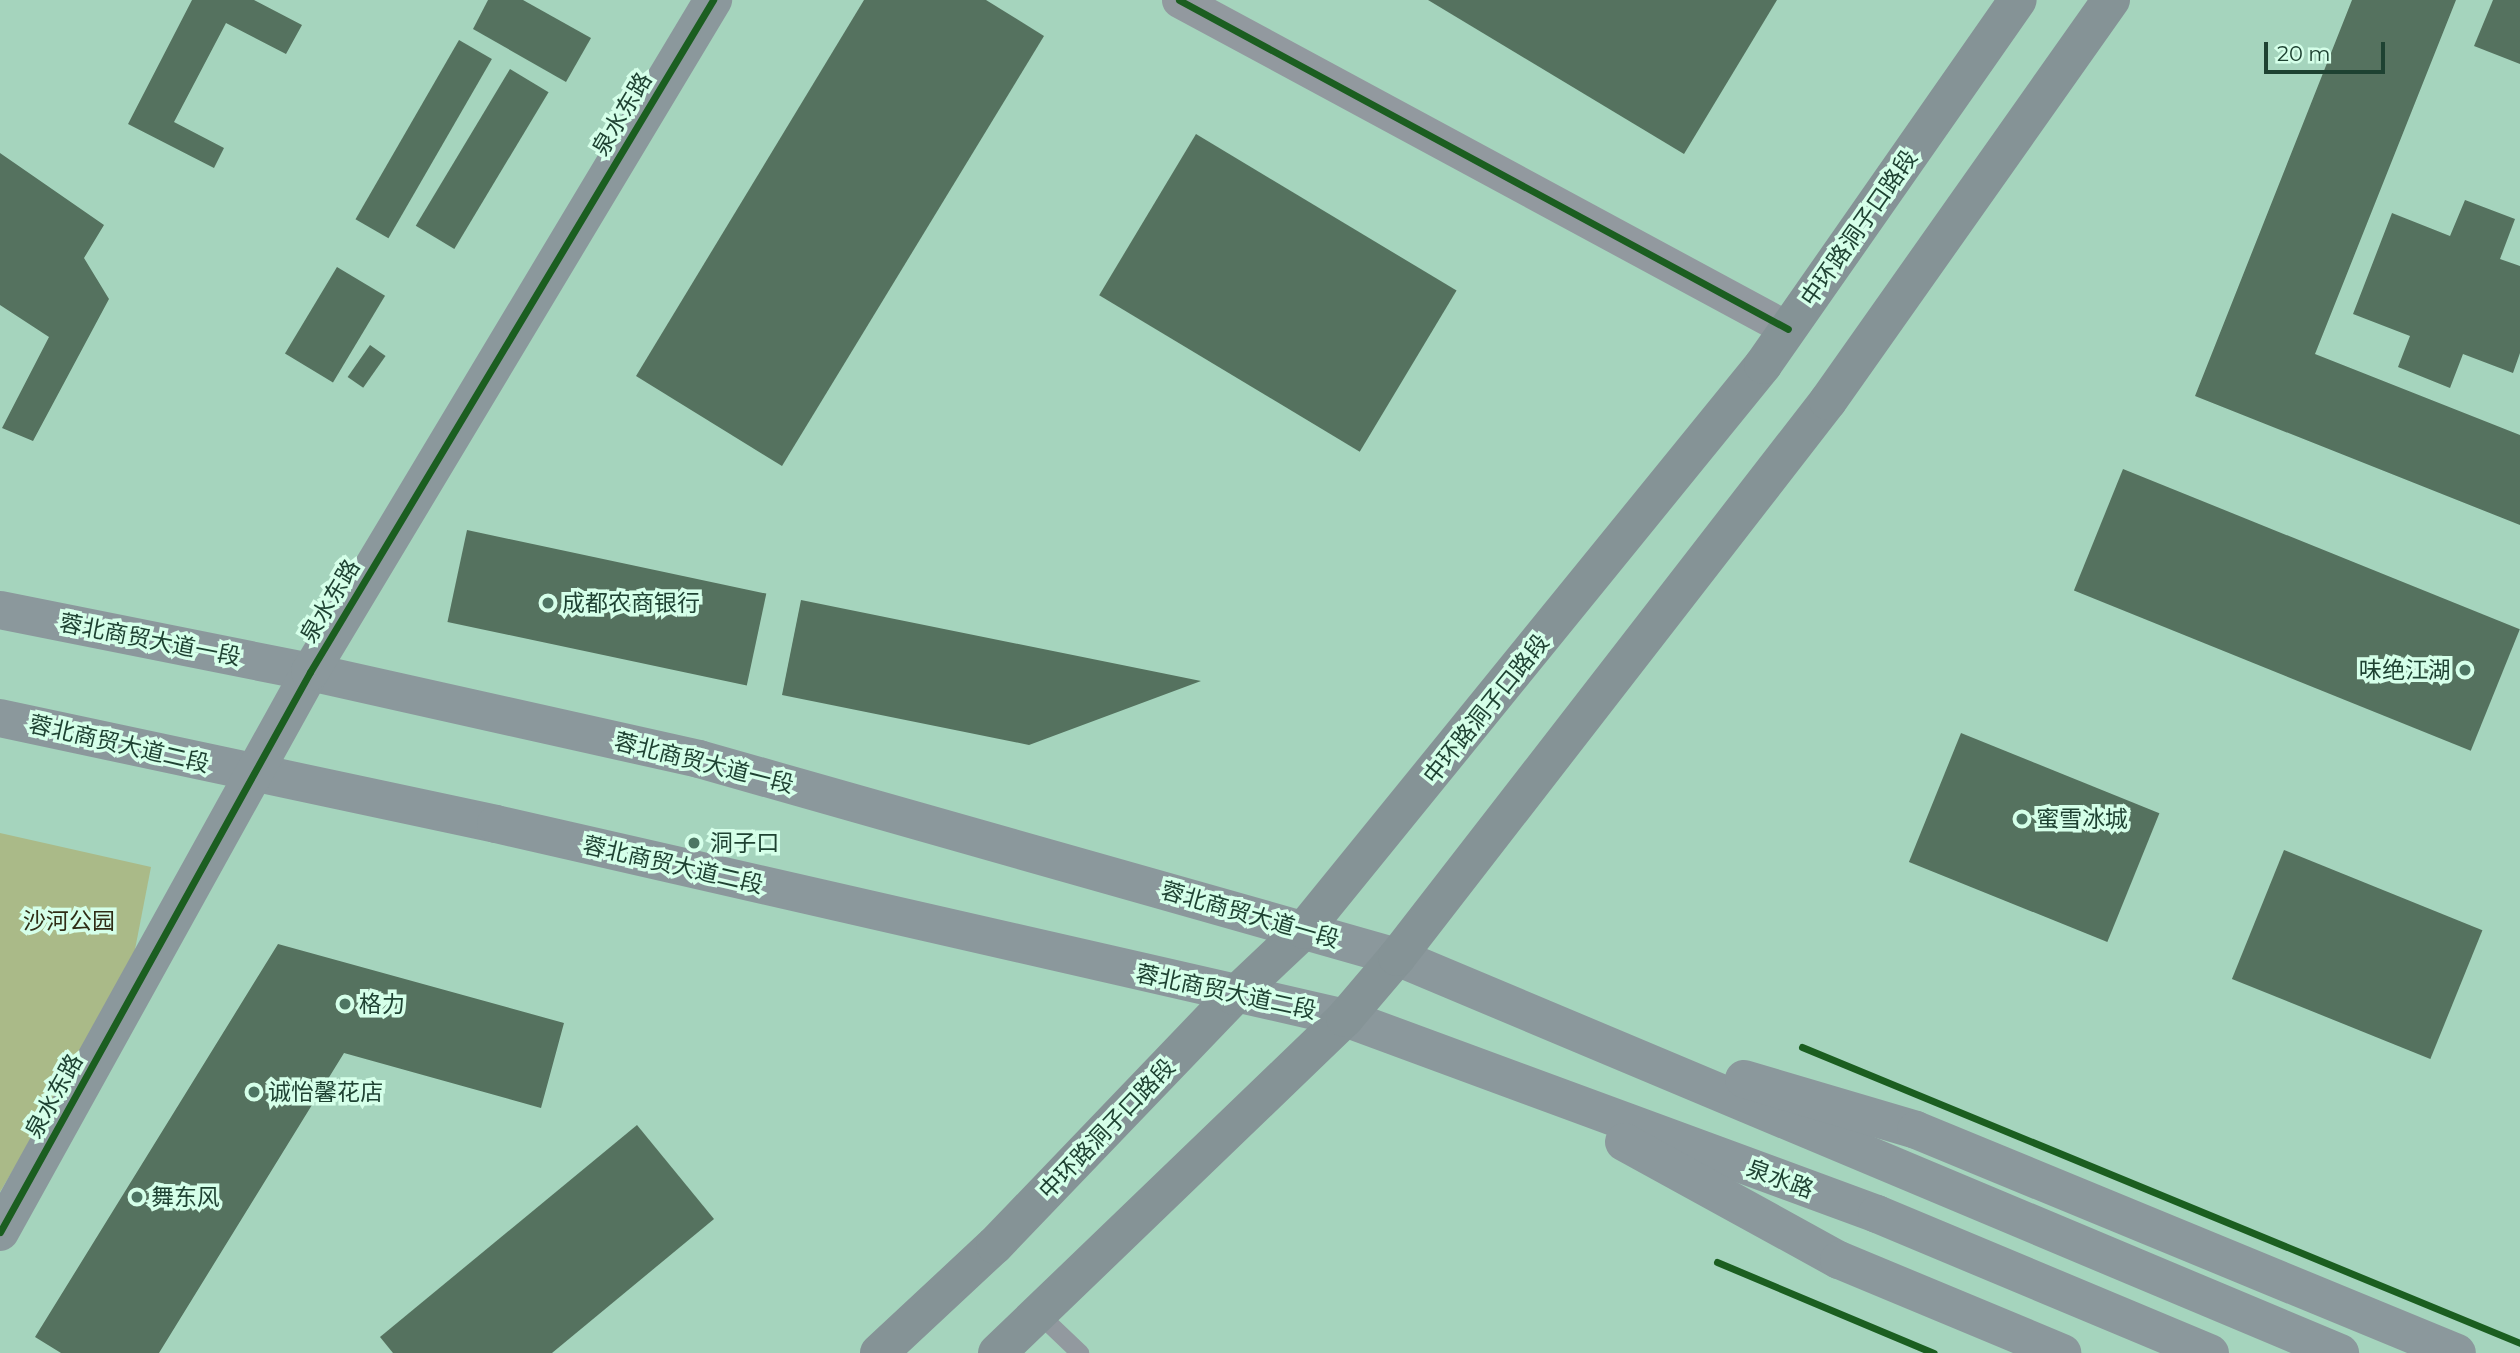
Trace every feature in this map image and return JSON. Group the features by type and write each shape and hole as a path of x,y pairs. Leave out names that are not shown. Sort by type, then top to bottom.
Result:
{"main road":[{"name":"泉水东路","path":"0,1232 310,672 713,0"},
{"name":"中环路洞子口路段","path":"879,1353 995,1245 1234,996 1304,930 1788,329 2018,0"},
{"path":"997,1353 1345,1018 1397,957 1828,401 2111,0"},
{"name":"蓉北商贸大道一段","path":"0,610 310,672 699,759 1397,957 1554,1023"},
{"name":"蓉北商贸大道二段","path":"0,718 255,775 496,824 1234,996 1345,1018"},
{"name":"泉水路","path":"1345,1018 1877,1214 2210,1353"},
{"path":"1554,1023 2340,1353"},
{"path":"1554,1023 1916,1130 2457,1353"},
{"path":"1514,1082 1839,1259 2062,1353"}],"street":[{"path":"1178,0 1788,329"}],"lane":[{"path":"1039,1314 1080,1353"}],"green space":[{"name":"沙河公园","path":"0,833 151,867 131,970 0,1192"}],"building":[{"path":"192,0 254,0 302,25 286,54 226,23 174,122 224,148 214,168 128,124"},
{"path":"488,0 523,0 591,38 566,82 473,29"},
{"path":"864,0 986,0 1044,36 782,466 636,376"},
{"path":"1428,0 1777,0 1684,154"},
{"path":"2352,0 2456,0 2315,354 2520,435 2520,525 2195,396"},
{"path":"2493,0 2520,0 2520,64 2474,46"},
{"path":"459,40 492,59 388,238 356,219"},
{"path":"510,69 549,92 454,249 416,226"},
{"path":"1196,134 1457,291 1360,452 1099,295"},
{"path":"0,153 104,225 84,258 109,299 33,441 2,428 49,337 0,305"},
{"path":"2465,200 2515,219 2500,259 2520,266 2520,353 2513,373 2463,354 2450,388 2398,367 2410,336 2353,314 2392,213 2450,236"},
{"path":"337,267 385,296 333,382 285,354"},
{"path":"370,345 386,356 363,388 348,377"},
{"path":"2123,469 2520,629 2471,751 2074,590"},
{"path":"467,530 766,594 747,686 447,622"},
{"path":"801,600 1201,681 1029,745 782,695"},
{"path":"1961,733 2159,813 2107,942 1909,862"},
{"path":"2284,850 2482,930 2430,1059 2232,979"},
{"path":"278,944 564,1023 541,1108 344,1053 159,1353 61,1353 35,1337"},
{"path":"637,1125 714,1219 552,1353 393,1353 380,1337"}],"cycle path":[{"path":"0,1232 310,672 713,0"},
{"path":"1179,0 1788,329"},
{"path":"1802,1047 2520,1343"},
{"path":"1717,1262 1934,1353"}],"place":[{"name":"成都农商银行","path":"548,603"},
{"name":"味绝江湖","path":"2465,670"},
{"name":"蜜雪冰城","path":"2022,819"},
{"name":"洞子口","path":"694,843"},
{"name":"格力","path":"345,1004"},
{"name":"诚怡馨花店","path":"254,1092"},
{"name":"舞东风","path":"137,1197"}]}
